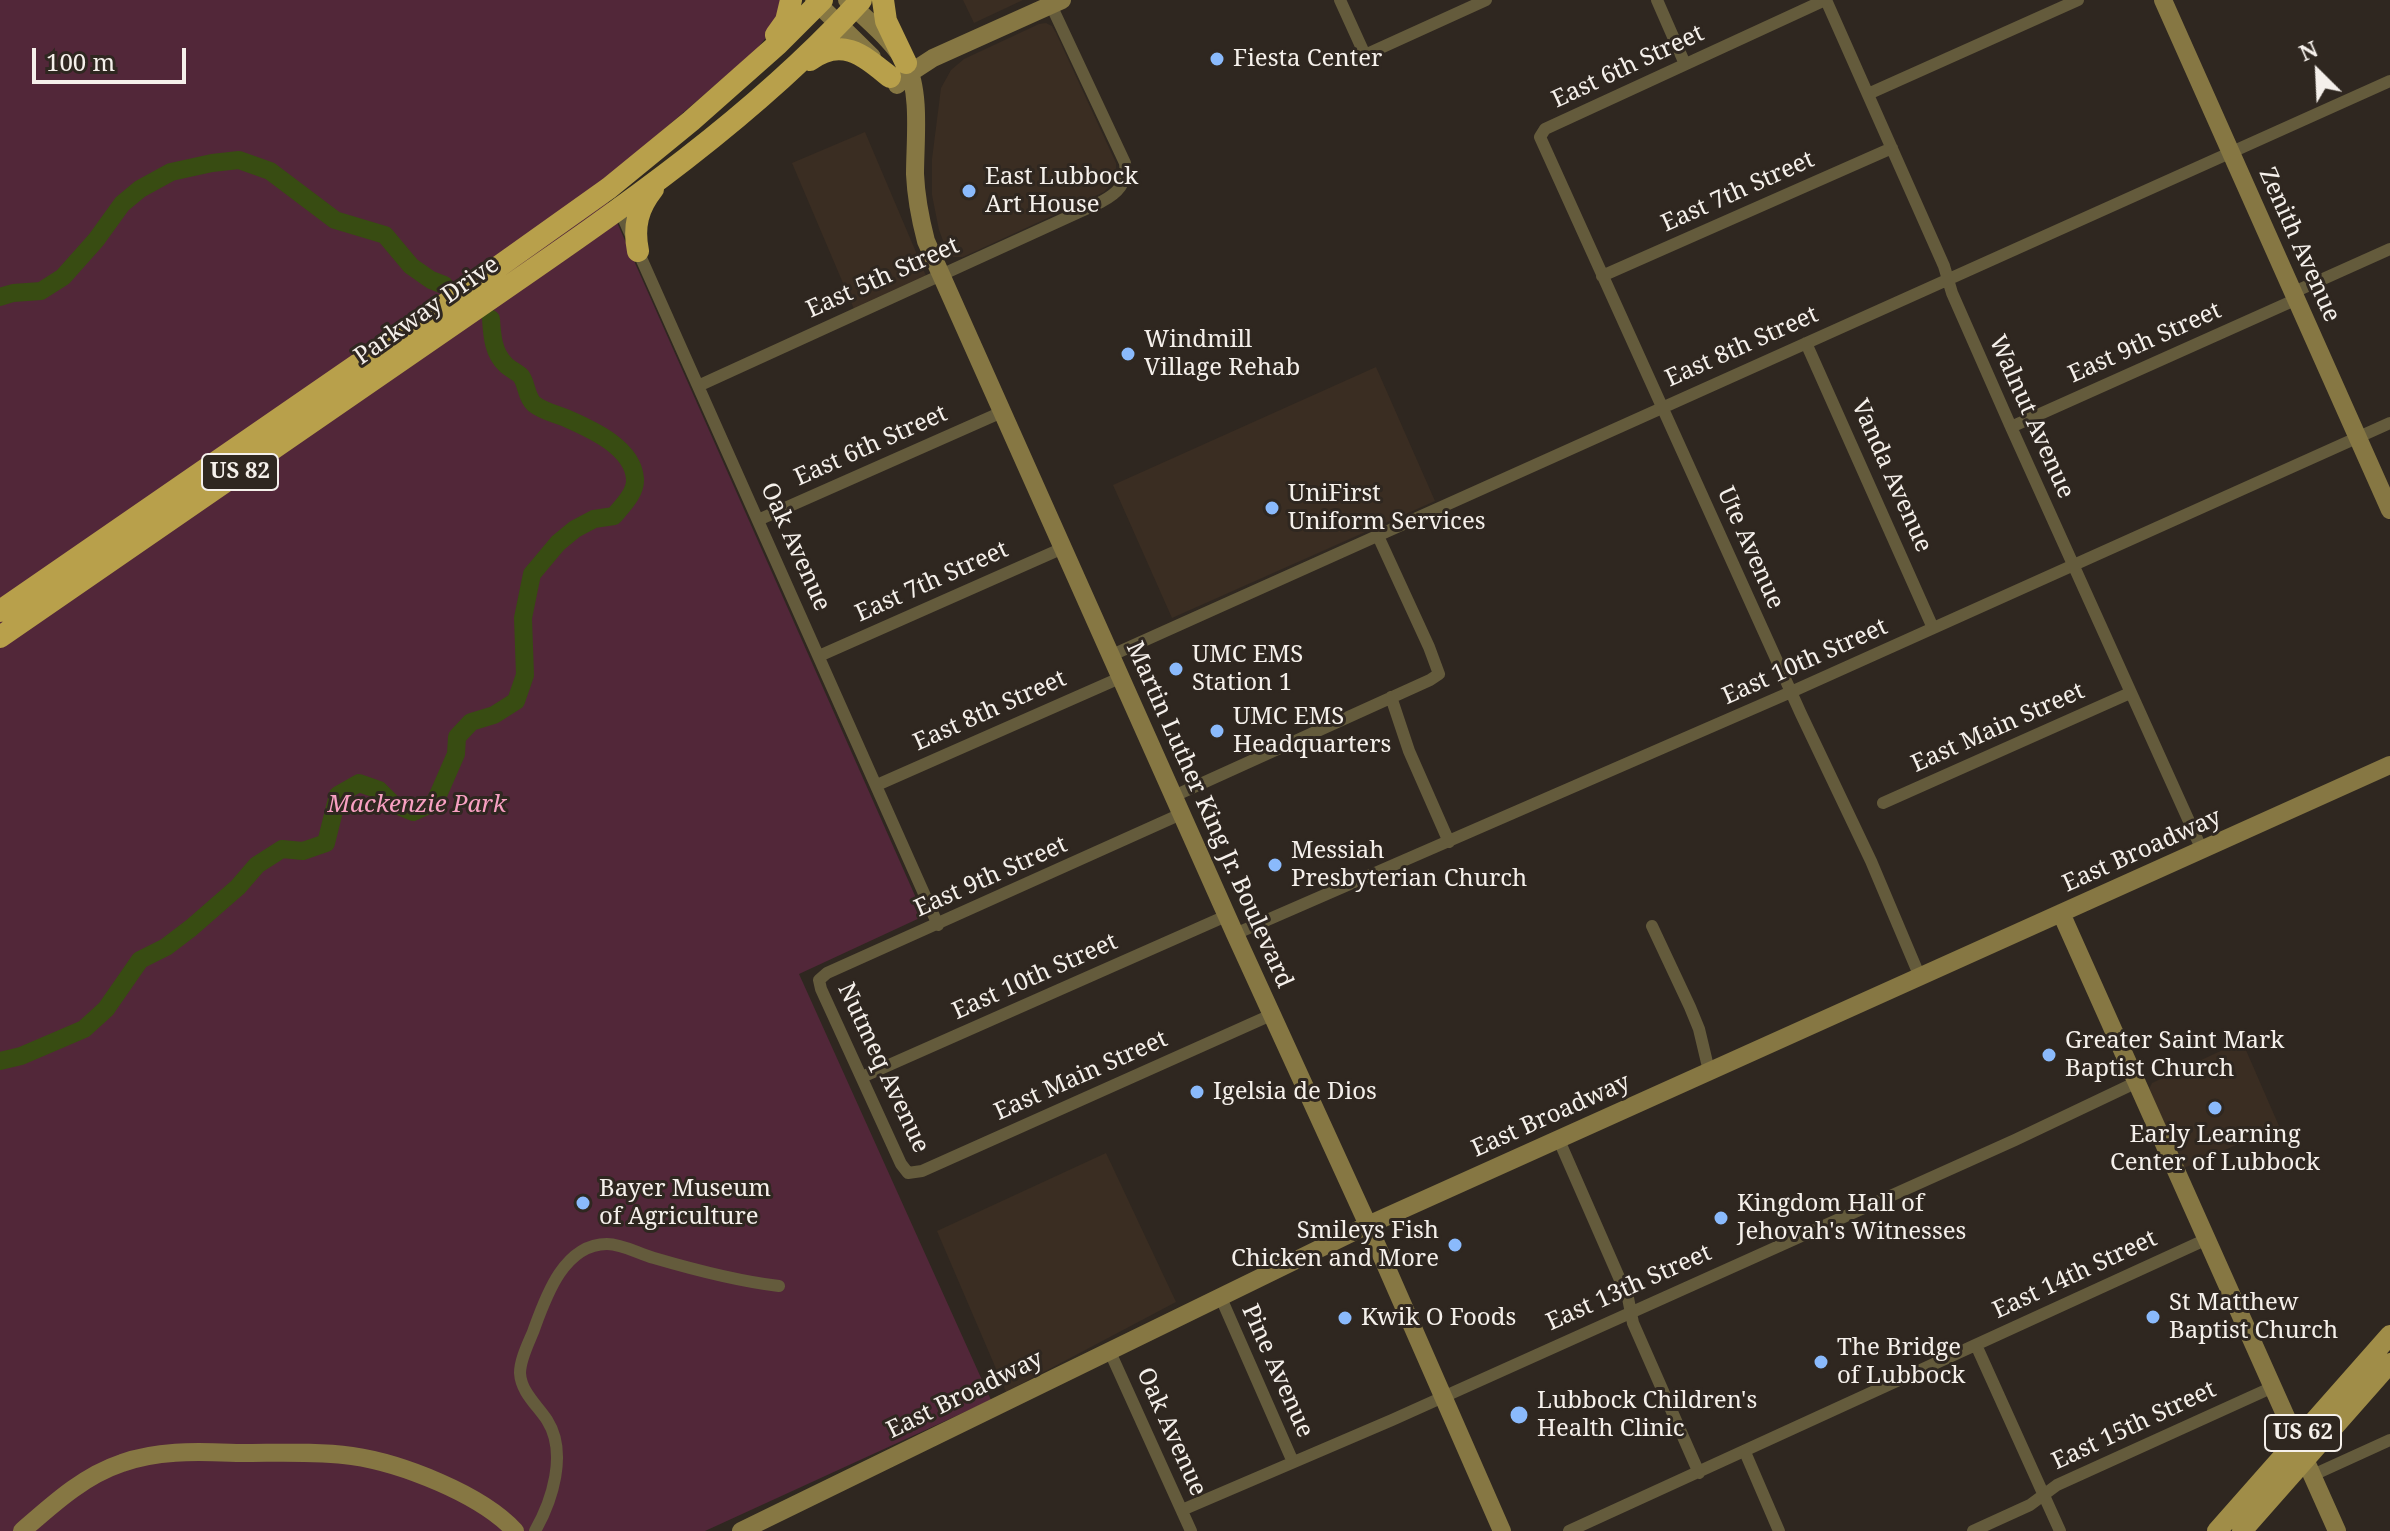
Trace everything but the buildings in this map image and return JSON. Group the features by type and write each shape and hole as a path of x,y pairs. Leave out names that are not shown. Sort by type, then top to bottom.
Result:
{"highway":[{"path":"742,76 786,21 791,0"},
{"path":"883,0 901,75"},
{"name":"Parkway Drive","path":"0,611 609,188 742,76 818,1"},
{"name":"Parkway Drive","path":"0,637 619,209 740,115 838,25 854,2"},
{"path":"740,115 812,58 835,48 852,50 901,75"},
{"path":"638,251 635,234 637,217 643,202 666,174"}],"main road":[{"name":"Zenith Avenue","path":"2163,0 2390,510"},
{"name":"Martin Luther King Jr. Boulevard","path":"818,1 838,25 901,75"},
{"name":"Martin Luther King Jr. Boulevard","path":"854,2 897,51 901,75 915,109 918,211 926,241 1226,916 1368,1225 1502,1531"},
{"path":"901,75 1056,2"},
{"name":"East Broadway","path":"741,1531 1368,1225 2390,765"},
{"path":"2061,913 2337,1531"},
{"name":"US 62","path":"2217,1531 2305,1458 2390,1335"},
{"name":"US 62","path":"2242,1531 2390,1363"},
{"path":"22,1531 62,1497 103,1471 145,1456 175,1452 325,1454 381,1462 412,1472 481,1503 515,1531"}],"street":[{"path":"1340,0 1365,55 1486,0"},
{"path":"1657,0 1685,64"},
{"name":"East 6th Street","path":"1540,137 1545,129 1826,0"},
{"name":"Walnut Avenue","path":"1826,0 2011,427 2202,850"},
{"path":"1868,94 2078,0"},
{"name":"East 5th Street","path":"698,386 1114,195 1124,183 1125,163 1056,2"},
{"name":"East 8th Street","path":"1112,655 2390,81"},
{"name":"Ute Avenue","path":"1540,137 1791,692 1877,872 1920,977"},
{"name":"East 7th Street","path":"1602,276 1892,148"},
{"name":"Oak Avenue","path":"609,188 938,925"},
{"name":"East 9th Street","path":"2011,427 2390,249"},
{"name":"Vanda Avenue","path":"1806,343 1933,628"},
{"name":"East 6th Street","path":"758,520 1002,412"},
{"name":"East 10th Street","path":"1235,934 1791,692 2390,423"},
{"path":"1174,796 1439,674 1378,536"},
{"name":"East 7th Street","path":"819,656 1063,548"},
{"name":"East 8th Street","path":"877,785 1122,677"},
{"name":"East Main Street","path":"1883,803 2130,693"},
{"path":"1391,697 1409,751 1449,842"},
{"name":"East 9th Street","path":"819,980 827,973 1181,814"},
{"name":"East 10th Street","path":"862,1077 1226,916"},
{"path":"1652,926 1699,1029 1709,1071"},
{"name":"Nutmeq Avenue","path":"819,980 901,1164 908,1173"},
{"name":"East Main Street","path":"908,1173 922,1171 1271,1015"},
{"name":"East 13th Street","path":"1182,1510 1443,1397 2137,1082"},
{"path":"1558,1138 1628,1298 1633,1323 1699,1473"},
{"name":"East 14th Street","path":"1569,1531 2207,1239"},
{"path":"535,1531 548,1506 556,1457 549,1423 523,1386 520,1369 545,1300 569,1262 592,1247 612,1245 737,1281 779,1286"},
{"name":"Pine Avenue","path":"1221,1298 1293,1462"},
{"path":"1976,1345 2060,1531"},
{"name":"Oak Avenue","path":"1110,1352 1182,1510 1187,1530"},
{"name":"East 15th Street","path":"1973,1531 2030,1505 2057,1485 2273,1387"},
{"path":"2305,1458 2390,1440"},
{"path":"1745,1452 1779,1531"}],"shaded area":[{"path":"963,0 1023,0 974,23"},
{"path":"1046,23 1056,33 1116,163 1116,179 1104,192 963,257 953,257 947,251 939,230 932,195 932,159 941,88 951,70 964,59"},
{"path":"865,132 927,278 854,309 792,163"},
{"path":"1376,367 1435,501 1172,618 1113,485"},
{"name":"Early Learning Center of Lubbock","path":"2242,1041 2279,1126 2184,1168 2150,1087 2152,1083"},
{"path":"1106,1153 1176,1302 1006,1392 937,1231"}],"green space":[{"name":"Mackenzie Park","path":"0,0 782,0 783,17 755,51 600,184 924,916 799,974 991,1400 705,1531 0,1531"}],"waterway":[{"path":"0,297 41,291 63,277 96,240 122,204 140,189 171,172 239,160 270,171 335,220 385,235 411,266 444,285"},
{"path":"0,1061 21,1056 84,1029 106,1009 140,960 166,947 191,928 238,887 257,865 282,849 303,851 326,843 338,795 359,783 379,790 393,804 413,812 435,802 456,754 457,737 471,722 494,715 516,701 525,675 523,618 532,574 558,543 575,529 594,519 614,516 631,494 635,479 633,468 620,449 578,423 542,409 531,401 521,376 498,355 491,319"}],"place":[{"name":"Fiesta Center","path":"1217,59"},
{"name":"East Lubbock Art House","path":"969,191"},
{"name":"Windmill Village Rehab","path":"1128,354"},
{"name":"UniFirst Uniform Services","path":"1272,508"},
{"name":"UMC EMS Station 1","path":"1176,669"},
{"name":"UMC EMS Headquarters","path":"1217,731"},
{"name":"Messiah Presbyterian Church","path":"1275,865"},
{"name":"Greater Saint Mark Baptist Church","path":"2049,1055"},
{"name":"Igelsia de Dios","path":"1197,1092"},
{"name":"Early Learning Center of Lubbock","path":"2215,1108"},
{"name":"Bayer Museum of Agriculture","path":"583,1203"},
{"name":"Kingdom Hall of Jehovah's Witnesses","path":"1721,1218"},
{"name":"Smileys Fish Chicken and More","path":"1455,1245"},
{"name":"St Matthew Baptist Church","path":"2153,1317"},
{"name":"Kwik O Foods","path":"1345,1318"},
{"name":"The Bridge of Lubbock","path":"1821,1362"},
{"name":"Lubbock Children's Health Clinic","path":"1519,1415"}]}
